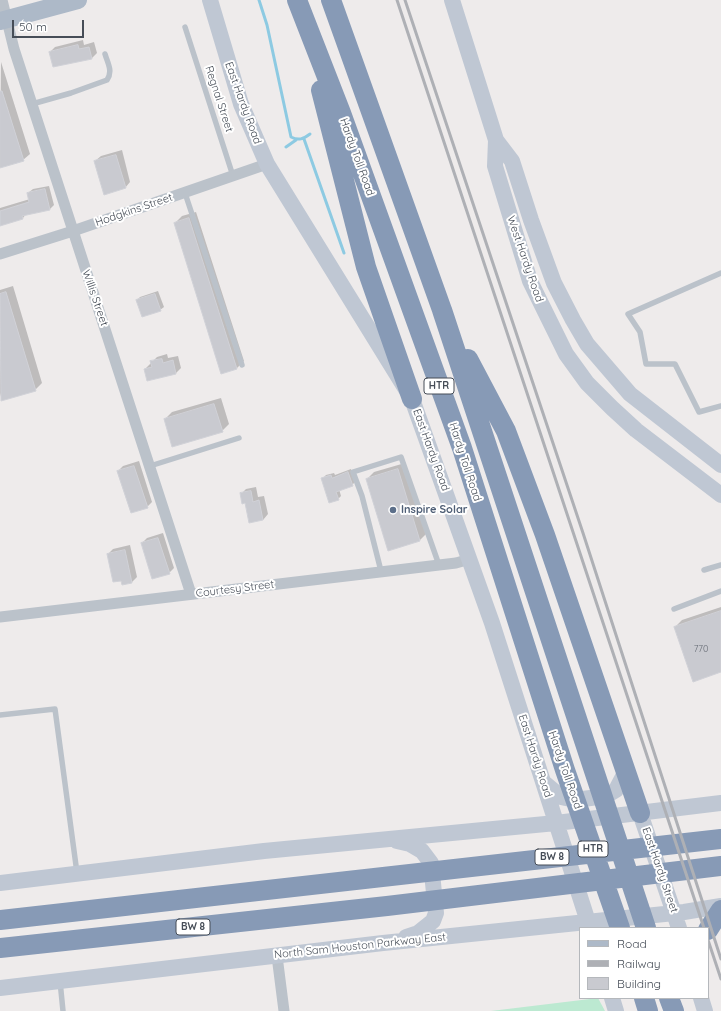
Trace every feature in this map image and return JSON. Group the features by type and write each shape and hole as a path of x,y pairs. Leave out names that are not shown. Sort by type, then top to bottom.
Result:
{"highway":[{"name":"HTR","path":"331,0 442,310 646,927"},
{"path":"298,3 366,267 412,399"},
{"name":"Hardy Toll Road","path":"298,3 341,113 462,448 565,770 620,927"},
{"path":"442,310 506,431 545,535 640,813"},
{"name":"BW 8","path":"0,920 721,838"},
{"name":"BW 8","path":"0,949 43,943 387,906 721,866"},
{"path":"709,928 721,910"},
{"path":"0,913 43,915"},
{"path":"644,999 648,1011"},
{"path":"669,999 675,1011"},
{"path":"675,1011 679,999"}],"main road":[{"path":"4,20 78,0"},
{"name":"East Hardy Road","path":"210,0 241,104 267,164 412,399 492,623 589,925"},
{"name":"West Hardy Road","path":"452,0 496,140 512,161 531,220 554,283 573,320 587,344 630,394 721,465"},
{"name":"West Hardy Road","path":"496,140 495,166 530,281 541,307 566,354 588,383 636,430 721,495"},
{"path":"551,324 573,320"},
{"path":"543,782 561,798 575,800 606,796 616,790 626,771"},
{"path":"0,883 264,851 556,823 721,803"},
{"name":"East Hardy Street","path":"640,813 679,927"},
{"path":"383,943 418,933 433,921 436,913 431,863 422,851 410,844 387,839"},
{"name":"North Sam Houston Parkway East","path":"0,988 383,943 589,925 721,906"},
{"path":"612,999 616,1011"},
{"path":"701,999 705,1011"}],"street":[{"name":"Willis Street","path":"2,0 4,20 191,594"},
{"name":"Hodgkins Street","path":"0,254 73,231 267,164"},
{"name":"Courtesy Street","path":"0,617 456,563 470,559"},
{"path":"277,956 284,1011"}],"lane":[{"name":"Regnal Street","path":"185,27 233,176"},
{"path":"32,104 71,93 107,80 110,75 110,68 105,54"},
{"path":"185,192 242,365"},
{"path":"721,273 628,314 640,332 646,364 675,364 698,412 721,406"},
{"path":"150,466 239,438"},
{"path":"381,571 362,496 353,472 401,457 439,565"},
{"path":"704,570 721,566"},
{"path":"674,609 721,591"},
{"path":"0,715 55,709 77,874"},
{"path":"60,981 63,1011"}],"green space":[{"path":"599,999 605,1011 491,1011"}],"building":[{"path":"78,45 79,49 89,47 92,59 53,67 49,52"},
{"path":"0,91 2,91 24,161 0,168"},
{"path":"116,155 126,188 104,195 94,161"},
{"path":"45,189 50,210 22,216 23,219 0,226 0,211 29,202 27,193"},
{"path":"189,218 237,369 221,374 174,223"},
{"path":"6,292 36,391 1,401 0,294"},
{"path":"155,294 161,311 142,317 136,300"},
{"path":"162,359 163,363 173,360 176,374 147,381 144,369 152,367 150,361"},
{"path":"214,404 223,432 172,447 164,419"},
{"path":"134,466 148,508 131,513 117,471"},
{"name":"Inspire Solar","path":"398,469 420,541 388,551 366,479"},
{"path":"348,472 353,486 336,492 339,500 329,503 321,478 331,475 332,478"},
{"path":"251,491 253,502 259,500 263,520 249,523 245,503 242,504 240,493"},
{"path":"158,538 170,574 152,579 141,543"},
{"path":"125,550 132,583 122,585 121,581 113,582 107,554"},
{"path":"721,611 721,672 693,682 674,627"}],"waterway":[{"path":"259,0 267,25 291,137 301,139 310,134"},
{"path":"304,139 344,253"},
{"path":"286,147 296,140"}],"railway":[{"path":"397,0 704,927"},
{"path":"405,0 583,533 721,959"},
{"path":"709,943 721,979"}],"place":[{"name":"Inspire Solar","path":"393,510"}]}
